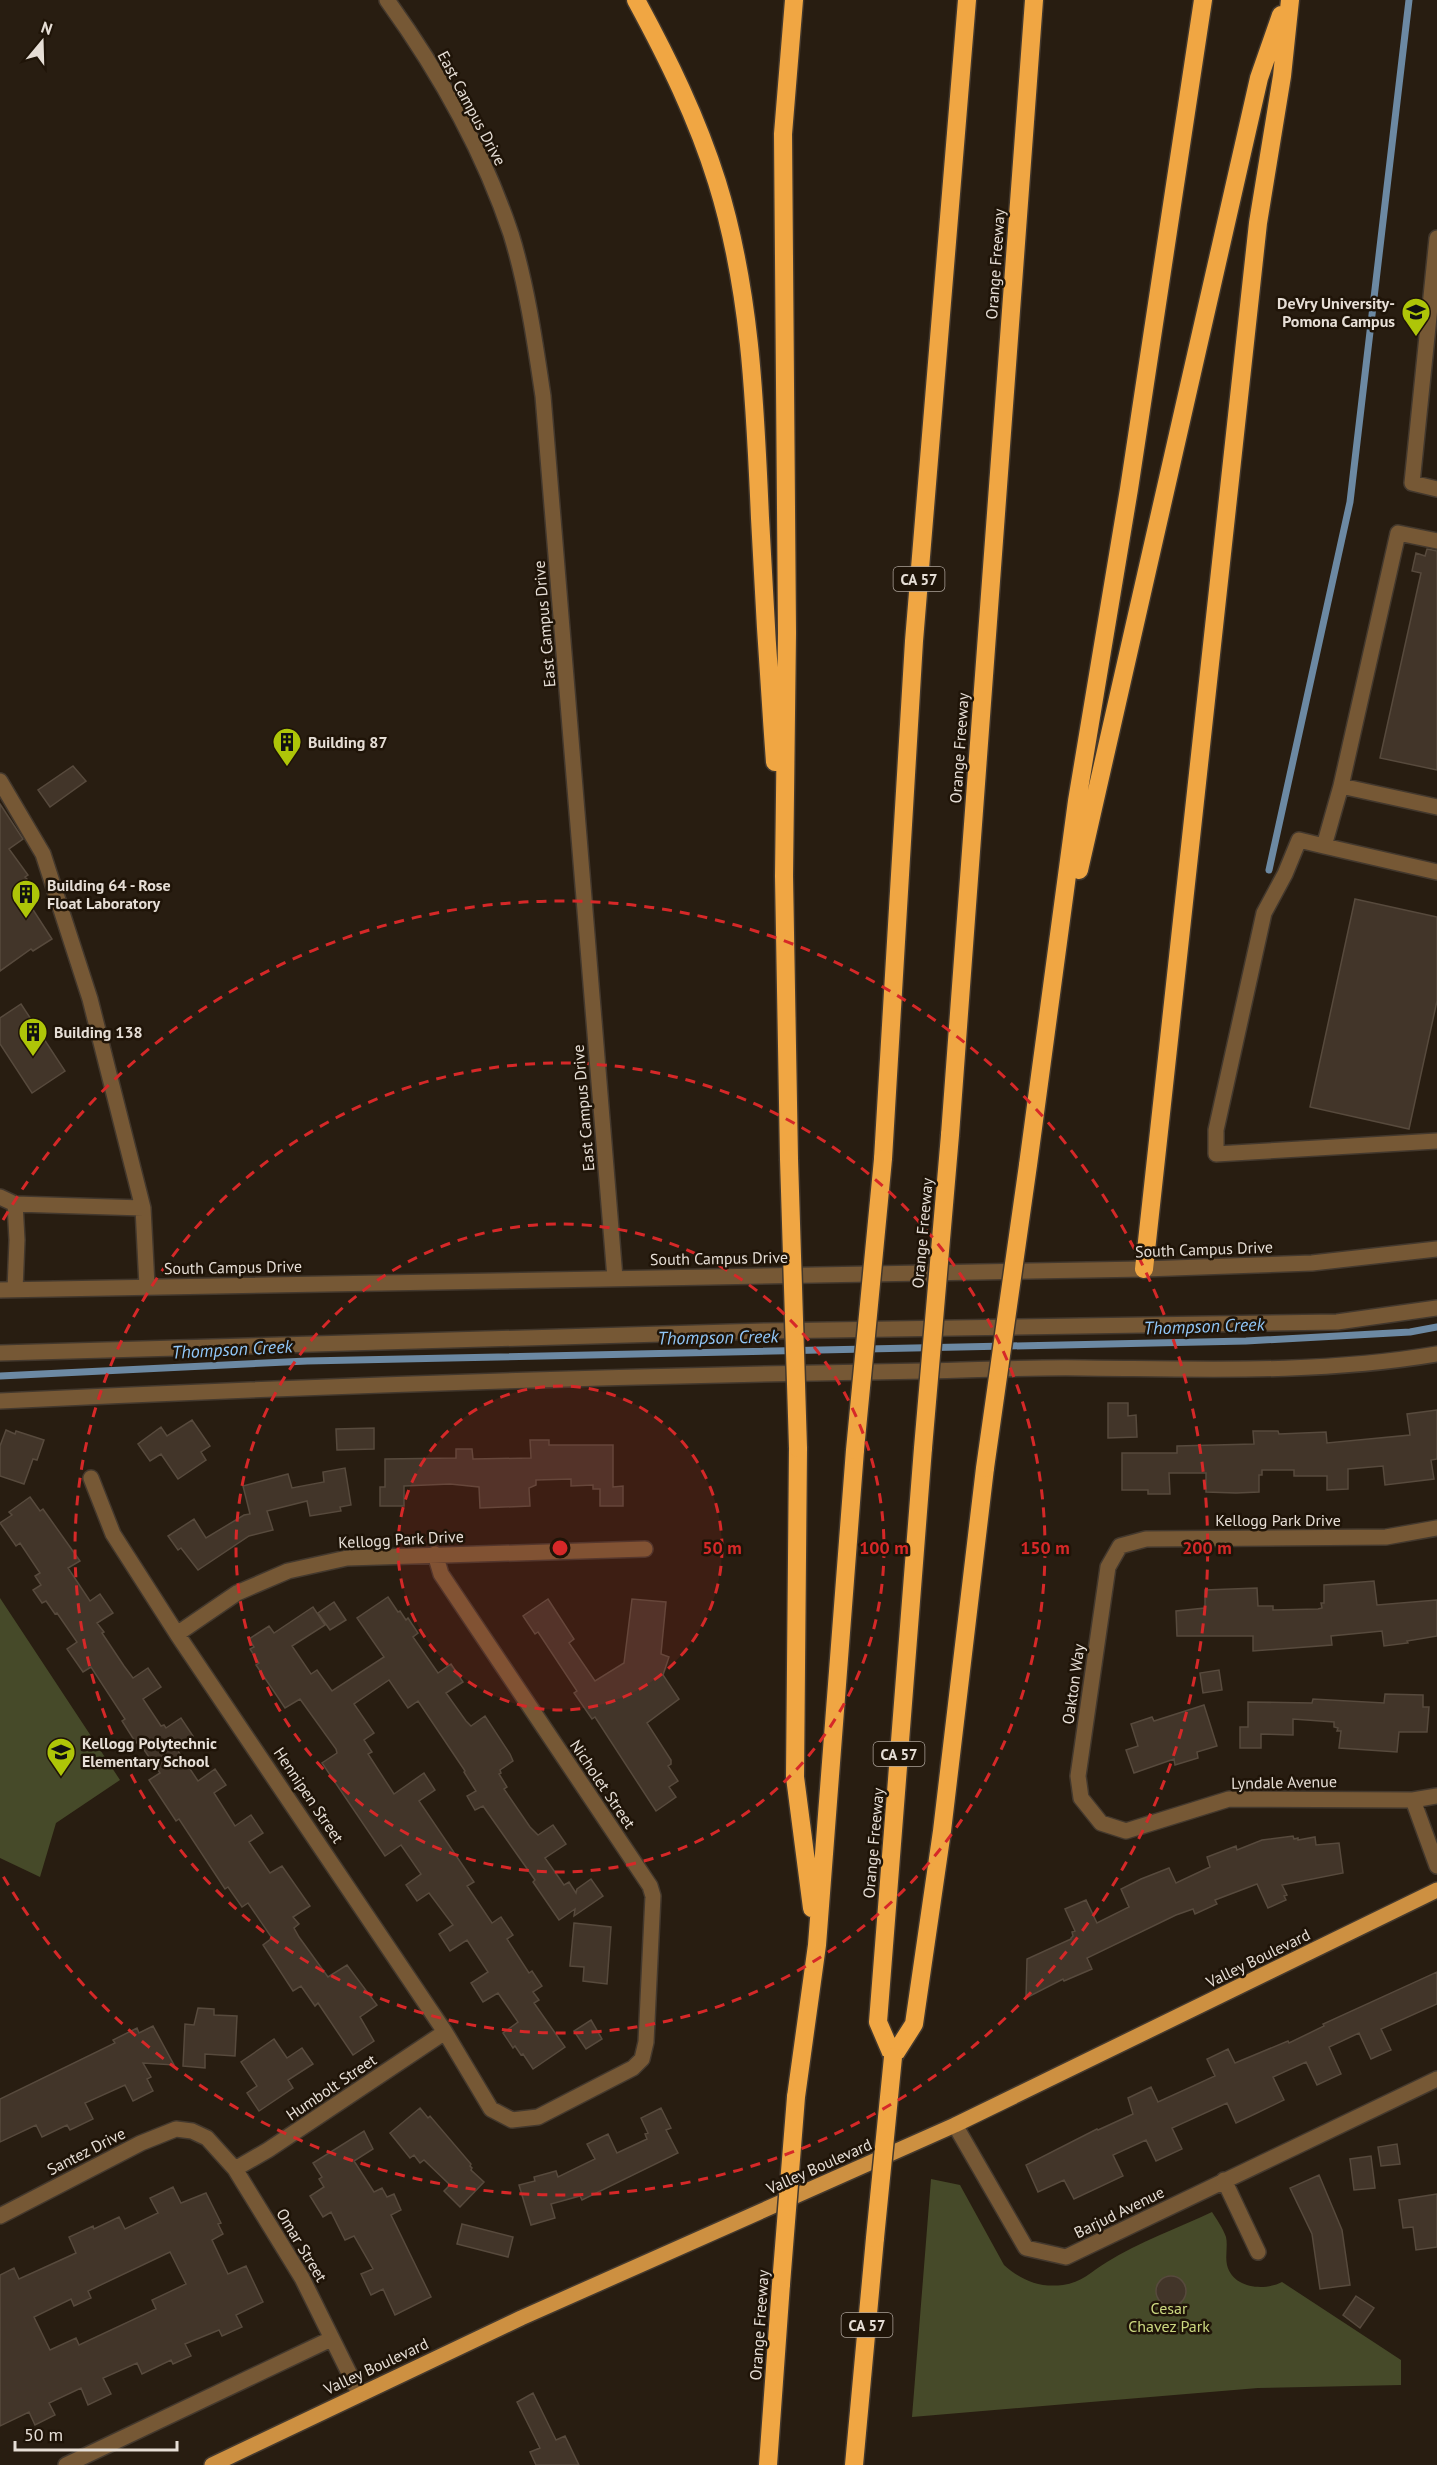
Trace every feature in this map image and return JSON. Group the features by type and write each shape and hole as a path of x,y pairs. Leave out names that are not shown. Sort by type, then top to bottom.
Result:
{"highway":[{"path":"636,0 693,113 710,163 736,260 748,326 754,393 765,634 784,876"},
{"path":"794,0 783,134 787,633 784,876 789,1159 798,1448 795,1777 817,1945"},
{"name":"Orange Freeway","path":"768,2465 796,2097 817,1945 855,1450 883,1160 914,641 967,0"},
{"name":"Orange Freeway","path":"854,2465 893,2057 878,2022 950,1136 1034,0"},
{"path":"893,2057 914,2024 942,1831 985,1468 1077,801 1129,489 1203,0"},
{"path":"1052,995 1092,809 1259,78 1288,0"},
{"path":"1144,1269 1257,223 1282,76 1288,0"}],"main road":[{"name":"Valley Boulevard","path":"212,2465 359,2393 521,2318 954,2125 1437,1890"}],"street":[{"name":"East Campus Drive","path":"387,0 436,72 478,151 511,235 531,319 544,408 615,1278"},
{"path":"1437,238 1412,483 1437,489"},
{"path":"1324,846 1341,786 1398,533 1437,541"},
{"path":"0,781 43,854 90,999 143,1208 147,1286"},
{"path":"1341,786 1437,807"},
{"path":"1437,872 1299,840 1285,874 1264,913 1216,1130 1216,1154 1437,1141"},
{"path":"0,1197 15,1204 143,1208"},
{"path":"7,1290 17,1240 15,1204"},
{"name":"South Campus Drive","path":"7,1290 1144,1269 1312,1263 1437,1249"},
{"path":"0,1353 765,1331 1337,1322 1437,1308"},
{"path":"0,1401 296,1387 697,1375 1080,1368 1234,1371 1384,1363 1437,1354"},
{"name":"Hennipen Street","path":"91,1478 113,1534 177,1634 445,2032 490,2109 512,2120"},
{"name":"Kellogg Park Drive","path":"1120,1546 1146,1539 1386,1537 1437,1528"},
{"name":"Oakton Way","path":"1101,1823 1081,1798 1078,1776 1108,1567 1120,1546"},
{"name":"Kellogg Park Drive","path":"177,1634 237,1593 288,1571 347,1558 645,1549"},
{"name":"Nicholet Street","path":"435,1554 441,1574 650,1886 653,1896 646,2042 642,2059 633,2068 538,2117 512,2120"},
{"name":"Lyndale Avenue","path":"1101,1823 1126,1831 1229,1799 1413,1800 1437,1796"},
{"path":"1413,1800 1437,1866"},
{"name":"Humbolt Street","path":"235,2169 268,2150 445,2032"},
{"name":"Barjud Avenue","path":"954,2125 1026,2248 1066,2257 1437,2079"},
{"name":"Santez Drive","path":"0,2216 141,2143 176,2129 192,2131"},
{"name":"Omar Street","path":"192,2131 207,2138 235,2169 302,2278 359,2393"},
{"path":"1224,2180 1258,2252"},
{"path":"66,2465 331,2339"}],"green space":[{"path":"0,1598 120,1780 56,1823 40,1877 0,1858"},
{"name":"Cesar Chavez Park","path":"931,2179 960,2185 1004,2265 1031,2282 1054,2286 1075,2282 1132,2248 1212,2212 1226,2237 1227,2265 1230,2273 1236,2279 1250,2286 1259,2287 1282,2282 1401,2360 1401,2385 1258,2388 912,2417"}],"building":[{"path":"1427,549 1437,551 1437,770 1380,758 1421,573 1412,571 1416,553 1425,556"},
{"path":"73,766 86,781 50,807 38,790"},
{"path":"0,804 23,839 9,849 28,875 25,877 27,879 17,885 52,939 33,951 31,949 0,971"},
{"path":"1355,899 1437,917 1437,1001 1409,1129 1310,1107"},
{"name":"Building 138","path":"21,1004 65,1071 32,1093 0,1044 0,1018"},
{"path":"1108,1403 1128,1403 1128,1416 1136,1415 1137,1437 1108,1438"},
{"path":"1437,1410 1437,1459 1431,1460 1434,1479 1385,1485 1383,1466 1348,1469 1348,1489 1327,1490 1327,1476 1294,1476 1294,1470 1262,1470 1262,1475 1259,1475 1259,1492 1236,1493 1206,1492 1206,1473 1169,1473 1170,1494 1148,1494 1148,1490 1122,1490 1122,1453 1177,1453 1177,1446 1254,1444 1253,1431 1278,1431 1279,1434 1326,1432 1327,1443 1410,1435 1407,1414"},
{"path":"192,1420 210,1446 201,1452 206,1460 178,1479 161,1454 150,1461 138,1444 161,1427 167,1436"},
{"path":"374,1428 374,1449 337,1450 336,1429"},
{"path":"6,1430 44,1440 37,1460 33,1459 24,1484 0,1476 0,1446"},
{"path":"530,1440 549,1440 549,1445 613,1445 613,1487 623,1486 623,1506 600,1506 600,1489 593,1489 593,1485 571,1486 571,1479 536,1480 536,1485 529,1488 530,1506 480,1508 479,1487 450,1484 404,1486 404,1506 380,1506 380,1487 385,1487 385,1459 456,1458 456,1449 472,1449 473,1459 531,1458"},
{"path":"345,1468 351,1505 340,1507 341,1511 310,1516 307,1501 267,1511 273,1530 249,1536 198,1570 181,1548 178,1550 168,1536 194,1519 206,1538 244,1515 250,1514 243,1486 288,1474 292,1488 324,1482 323,1472"},
{"path":"30,1497 40,1511 43,1509 80,1561 68,1568 90,1601 100,1594 113,1613 97,1623 124,1666 133,1678 148,1668 161,1687 143,1699 161,1726 164,1725 166,1728 181,1718 193,1736 176,1748 198,1781 215,1769 226,1785 214,1793 235,1826 251,1815 263,1833 249,1842 270,1873 282,1866 310,1906 293,1917 299,1924 294,1928 299,1937 328,1977 347,1965 377,2005 360,2017 374,2041 353,2055 318,2003 315,2006 301,1986 293,1991 263,1945 272,1938 248,1903 242,1907 228,1887 225,1889 179,1819 176,1821 149,1780 160,1773 138,1741 136,1743 122,1721 125,1719 91,1667 83,1672 67,1649 77,1642 57,1613 55,1614 46,1601 42,1603 33,1590 41,1585 35,1576 40,1573 20,1543 16,1546 0,1523 12,1515 9,1512"},
{"path":"1374,1581 1377,1605 1437,1600 1437,1636 1384,1646 1382,1631 1331,1636 1332,1645 1253,1651 1253,1636 1177,1636 1176,1611 1205,1608 1205,1590 1257,1588 1258,1606 1273,1606 1273,1610 1318,1609 1322,1608 1321,1603 1324,1603 1324,1585"},
{"path":"388,1597 398,1612 400,1611 406,1620 408,1618 418,1633 413,1637 438,1673 451,1664 463,1682 446,1693 466,1721 471,1726 485,1716 510,1754 513,1761 500,1770 499,1774 507,1787 504,1789 530,1827 538,1835 553,1825 566,1844 545,1858 564,1885 569,1882 576,1893 577,1889 591,1879 603,1896 574,1916 575,1909 559,1920 533,1882 535,1880 483,1806 475,1810 467,1796 476,1791 418,1701 408,1708 389,1680 354,1704 374,1733 364,1740 372,1752 368,1754 394,1794 424,1773 435,1790 419,1801 474,1882 467,1886 492,1923 501,1917 513,1935 507,1939 529,1973 532,1971 542,1986 533,1992 539,2000 534,2003 565,2047 533,2069 523,2054 521,2055 515,2046 513,2048 503,2033 518,2022 498,1993 483,2002 471,1983 488,1972 467,1940 450,1951 439,1934 453,1925 429,1893 417,1901 406,1885 421,1874 401,1845 385,1856 322,1763 337,1753 336,1749 300,1699 285,1708 256,1665 259,1663 250,1649 254,1647 249,1639 269,1626 274,1633 313,1607 325,1625 292,1646 311,1674 317,1670 332,1691 384,1657 357,1618"},
{"path":"548,1599 574,1639 569,1643 595,1681 624,1663 632,1599 666,1602 661,1654 669,1657 663,1675 679,1699 647,1723 671,1760 668,1766 678,1781 669,1787 676,1797 656,1811 595,1717 592,1719 574,1693 577,1691 538,1632 535,1634 523,1616"},
{"path":"334,1602 346,1620 330,1630 318,1613"},
{"path":"1219,1670 1222,1690 1203,1693 1200,1673"},
{"path":"1385,1694 1423,1695 1423,1707 1429,1707 1427,1732 1399,1732 1397,1752 1339,1748 1341,1731 1337,1731 1338,1728 1334,1727 1334,1722 1293,1719 1293,1735 1261,1734 1261,1748 1240,1748 1240,1727 1248,1727 1248,1702 1312,1703 1313,1699 1384,1703"},
{"path":"1204,1705 1217,1746 1197,1752 1198,1758 1175,1765 1174,1759 1134,1773 1126,1750 1138,1746 1131,1724 1152,1717 1154,1721"},
{"path":"1293,1836 1298,1840 1315,1837 1316,1845 1339,1843 1343,1873 1282,1885 1287,1895 1284,1896 1286,1900 1268,1908 1257,1884 1215,1900 1217,1904 1195,1914 1193,1909 1176,1915 1087,1958 1092,1969 1064,1981 1063,1979 1026,1998 1027,1959 1073,1936 1072,1932 1075,1931 1065,1909 1086,1900 1097,1923 1129,1907 1121,1889 1141,1879 1169,1868 1176,1883 1210,1867 1207,1857 1236,1846 1237,1850 1262,1840"},
{"path":"574,1923 611,1927 607,1984 583,1981 584,1967 570,1966"},
{"path":"1437,1972 1437,2004 1381,2029 1391,2050 1371,2059 1359,2033 1329,2047 1341,2074 1317,2085 1306,2062 1273,2077 1284,2100 1236,2123 1227,2103 1172,2128 1182,2149 1156,2161 1146,2140 1113,2155 1123,2176 1074,2199 1064,2180 1038,2192 1026,2165 1097,2129 1133,2114 1128,2098 1151,2087 1158,2102 1215,2076 1207,2059 1228,2049 1235,2063 1288,2041 1289,2043 1324,2026 1323,2024"},
{"path":"198,2008 214,2009 214,2015 237,2016 235,2056 205,2054 205,2068 183,2066 185,2024 194,2025"},
{"path":"591,2020 602,2039 586,2049 574,2031"},
{"path":"153,2026 174,2065 143,2063 151,2077 147,2079 153,2091 133,2101 125,2085 85,2103 93,2119 70,2130 67,2125 42,2137 36,2125 0,2142 0,2099 115,2043 113,2040 137,2028 139,2033"},
{"path":"274,2039 287,2058 302,2048 313,2064 288,2080 293,2088 259,2111 247,2093 257,2086 241,2062"},
{"path":"420,2108 428,2118 430,2116 471,2164 471,2170 484,2182 460,2207 444,2191 450,2185 424,2160 420,2163 414,2155 410,2158 390,2133"},
{"path":"661,2108 671,2128 666,2130 678,2153 582,2200 580,2196 551,2204 555,2218 531,2225 519,2185 535,2181 534,2177 556,2171 558,2177 595,2159 587,2144 608,2134 617,2153 647,2139 645,2134 648,2133 641,2118"},
{"path":"364,2131 373,2149 354,2161 374,2192 382,2188 387,2197 394,2194 401,2210 391,2215 431,2297 395,2315 383,2289 371,2295 361,2274 373,2269 354,2236 345,2240 331,2212 323,2217 310,2196 324,2187 319,2179 322,2177 313,2163"},
{"path":"1397,2144 1400,2164 1381,2166 1378,2147"},
{"path":"1371,2156 1375,2188 1354,2190 1350,2159"},
{"path":"1319,2175 1342,2230 1350,2285 1320,2289 1312,2234 1290,2188"},
{"path":"173,2187 181,2203 206,2193 221,2223 218,2224 223,2234 212,2240 228,2274 246,2266 263,2302 236,2315 242,2327 222,2336 219,2330 185,2344 191,2356 173,2364 171,2360 142,2374 137,2363 103,2378 111,2394 88,2405 81,2388 49,2403 55,2415 35,2425 29,2412 0,2426 0,2275 14,2268 19,2279 76,2253 69,2237 93,2226 94,2229 119,2217 125,2229 158,2213 150,2198","holes":["170,2252 186,2284 152,2300 156,2309 79,2345 76,2338 50,2350 34,2317 71,2299 74,2306 91,2298 88,2291"]},
{"path":"1437,2194 1437,2247 1416,2250 1413,2227 1403,2228 1399,2200"},
{"path":"462,2224 513,2237 508,2257 457,2244"},
{"path":"1171,2276 1182,2280 1186,2291 1182,2302 1171,2306 1160,2302 1156,2291 1160,2280"},
{"path":"1356,2296 1374,2308 1360,2328 1343,2315"},
{"path":"533,2393 556,2440 565,2436 579,2465 536,2465 530,2452 540,2448 517,2402"}],"waterway":[{"path":"1269,870 1350,502 1409,0"},
{"name":"Thompson Creek","path":"0,1376 307,1361 1246,1341 1410,1332 1437,1327"}],"place":[{"name":"DeVry University- Pomona Campus","path":"1416,338"},
{"name":"Building 87","path":"287,768"},
{"name":"Building 64 - Rose Float Laboratory","path":"26,920"},
{"name":"Building 138","path":"33,1058"},
{"name":"Kellogg Polytechnic Elementary School","path":"61,1778"}]}
